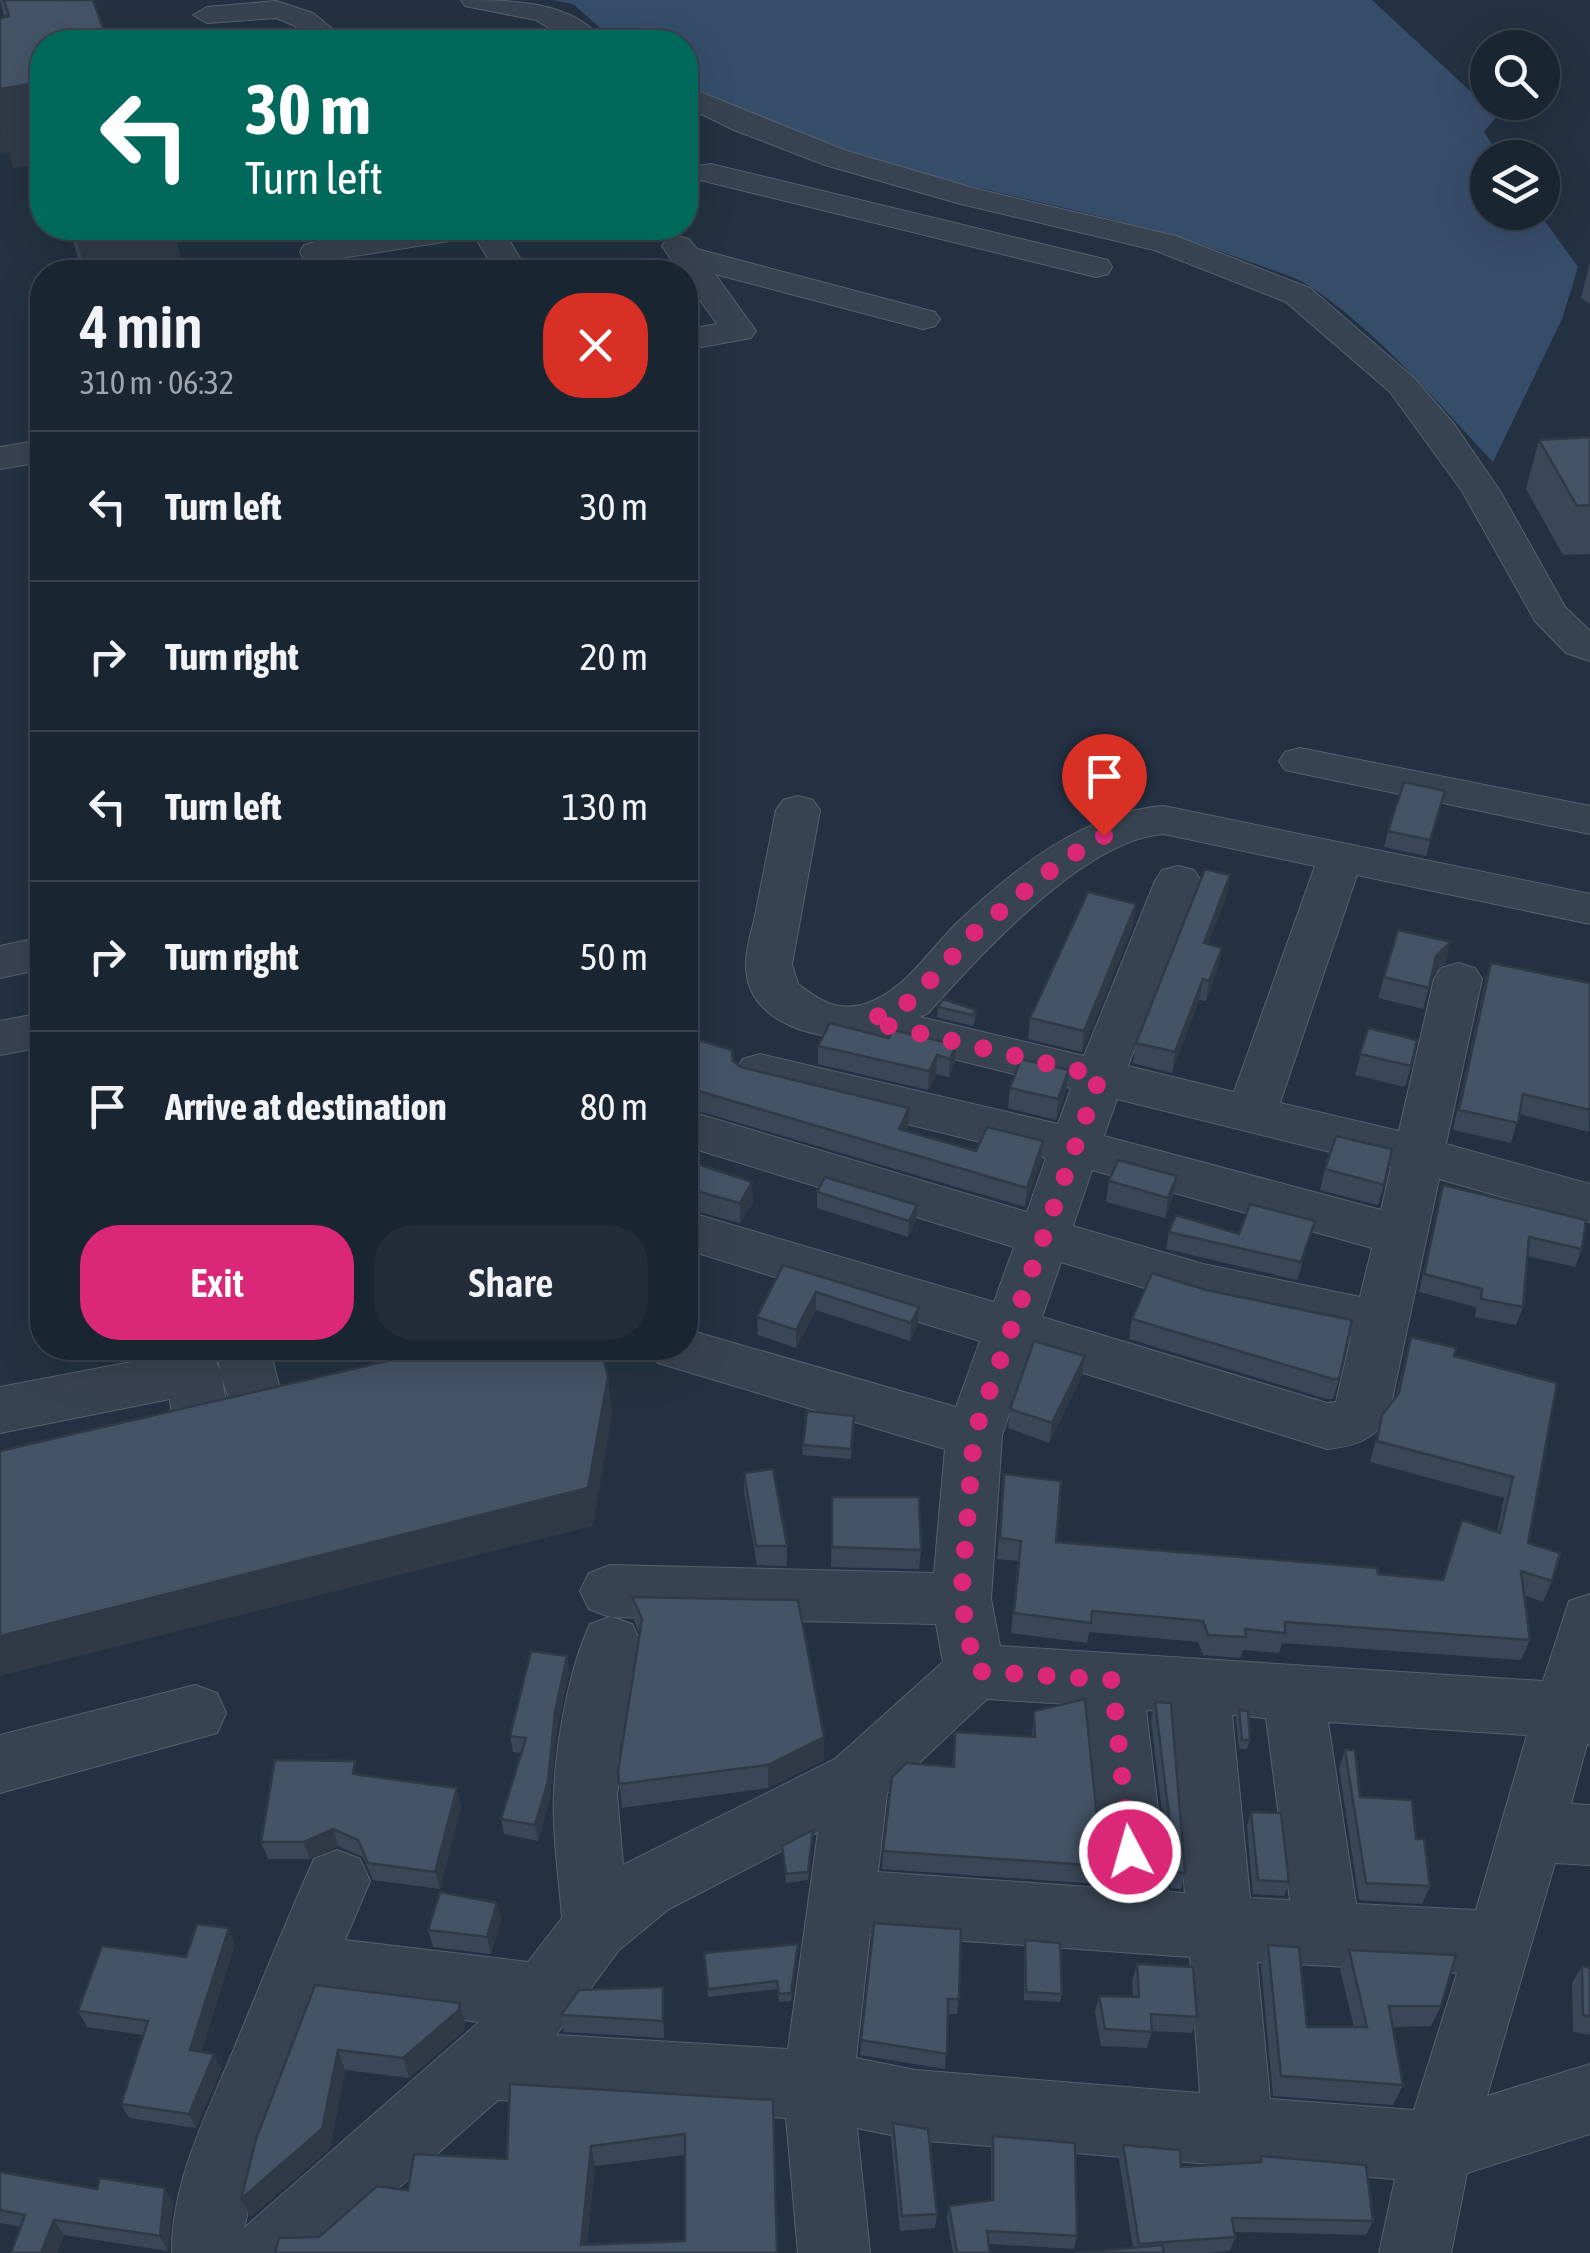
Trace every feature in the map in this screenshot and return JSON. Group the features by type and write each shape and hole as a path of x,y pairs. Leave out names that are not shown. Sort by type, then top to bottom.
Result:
{"street":[{"path":"475,0 544,13 572,30"},
{"path":"204,8 292,10 321,30"},
{"path":"698,102 836,158 968,196 1165,243 1298,295 1402,385 1441,432 1482,492 1549,613 1580,644 1590,648"},
{"path":"698,173 1096,266"},
{"path":"315,251 391,240"},
{"path":"675,242 922,319"},
{"path":"698,274 739,331 698,338"},
{"path":"0,458 30,453"},
{"path":"1300,761 1590,820"},
{"path":"798,810 769,964 778,992 810,1017 834,1023 868,1021 1100,1076 1420,1155 1590,1203"},
{"path":"868,1021 911,1001 977,930 1062,861 1134,822 1164,820 1590,909"},
{"path":"1251,1116 1340,857"},
{"path":"975,1671 961,1598 974,1435 1100,1076 1178,881"},
{"path":"0,962 30,956"},
{"path":"698,1233 1327,1426 1347,1424 1361,1414 1458,980"},
{"path":"0,1038 30,1032"},
{"path":"760,1071 1075,1147 1402,1236"},
{"path":"698,1132 1203,1285 1379,1322"},
{"path":"698,1354 974,1435"},
{"path":"0,1410 241,1382"},
{"path":"74,1446 241,1382"},
{"path":"596,1927 585,1794 611,1617 961,1598"},
{"path":"1414,2253 1437,2147 1500,1943 1561,1833 1590,1620"},
{"path":"270,2253 486,2065 596,1927 646,1887 857,1780 975,1671 1578,1714"},
{"path":"1112,1680 1138,1921"},
{"path":"1200,1686 1238,2130"},
{"path":"1293,1692 1328,1935"},
{"path":"0,1764 195,1712"},
{"path":"834,2253 818,2085 857,1780"},
{"path":"208,2253 205,2232 233,2132 298,1967 337,1881"},
{"path":"840,1902 1500,1943"},
{"path":"298,1967 542,1998"},
{"path":"486,2065 818,2085 914,2105 1437,2147 1590,2099"}],"water":[{"path":"553,0 1372,0 1470,91 1470,120 1494,120 1484,132 1489,140 1470,140 1470,230 1551,230 1578,267 1562,319 1493,462 1380,343 1331,301 1296,279 1163,233 911,171 792,134 698,91 698,30 602,30 573,4"}],"building":[{"path":"4,0 93,0 104,30 30,30 30,84 0,89 0,18 9,16"},
{"path":"1590,437 1590,505 1577,506 1539,440"},
{"path":"1404,782 1445,791 1430,840 1388,831"},
{"path":"1205,869 1230,875 1204,943 1222,948 1209,981 1203,979 1175,1052 1136,1043"},
{"path":"1088,892 1136,904 1084,1031 1030,1018"},
{"path":"1398,930 1451,942 1436,956 1429,988 1384,977"},
{"path":"1491,963 1590,983 1590,1110 1523,1094 1518,1123 1459,1110"},
{"path":"943,999 976,1010 973,1015 938,1007"},
{"path":"830,1023 889,1038 893,1030 956,1045 950,1059 937,1055 929,1071 818,1046"},
{"path":"1368,1028 1417,1040 1411,1066 1360,1054"},
{"path":"698,1040 732,1050 733,1061 741,1067 909,1108 899,1129 976,1151 987,1127 1043,1141 1027,1188 698,1091"},
{"path":"1021,1059 1069,1070 1058,1099 1010,1088"},
{"path":"1336,1136 1392,1149 1384,1185 1325,1169"},
{"path":"1118,1160 1177,1176 1168,1198 1109,1181"},
{"path":"698,1164 752,1182 740,1203 698,1192"},
{"path":"825,1177 917,1205 909,1221 817,1192"},
{"path":"1443,1185 1586,1220 1582,1249 1529,1237 1523,1307 1481,1299 1482,1289 1424,1274"},
{"path":"1250,1204 1315,1221 1301,1262 1169,1232 1176,1215 1239,1234"},
{"path":"783,1265 919,1307 911,1323 816,1292 796,1330 757,1317"},
{"path":"1152,1273 1206,1290 1352,1320 1339,1379 1132,1319"},
{"path":"1411,1337 1456,1348 1454,1356 1557,1383 1528,1543 1560,1553 1552,1581 1521,1571 1530,1640 1285,1622 1285,1633 1245,1629 1246,1637 1208,1635 1203,1621 1092,1611 1091,1623 1014,1613 1021,1541 1000,1538 1004,1474 1061,1481 1056,1542 1377,1568 1378,1574 1443,1580 1462,1520 1500,1533 1513,1477 1377,1441 1382,1415 1399,1393"},
{"path":"1034,1341 1085,1356 1052,1423 1010,1409"},
{"path":"391,1360 604,1360 608,1377 588,1488 0,1636 0,1451"},
{"path":"807,1411 854,1416 851,1449 803,1445"},
{"path":"773,1469 787,1546 756,1546 744,1473"},
{"path":"832,1497 919,1497 921,1550 832,1547"},
{"path":"632,1597 798,1600 824,1737 768,1765 619,1784 642,1619"},
{"path":"531,1651 567,1656 555,1712 548,1781 535,1825 501,1819 526,1738 510,1736"},
{"path":"1085,1699 1102,1866 883,1851 892,1777 906,1763 954,1767 955,1732 1035,1737 1034,1711"},
{"path":"1155,1702 1171,1703 1185,1873 1176,1872"},
{"path":"1239,1710 1248,1711 1250,1740 1242,1740"},
{"path":"1345,1750 1355,1750 1360,1797 1412,1800 1416,1839 1424,1839 1430,1886 1366,1883"},
{"path":"275,1760 355,1761 353,1774 457,1788 435,1872 368,1863 358,1840 333,1829 304,1842 261,1842"},
{"path":"1251,1812 1281,1813 1289,1882 1258,1880"},
{"path":"813,1830 808,1872 786,1874 782,1846"},
{"path":"440,1892 497,1903 487,1937 428,1930"},
{"path":"874,1923 961,1929 959,1999 948,1999 947,2054 861,2040"},
{"path":"197,1924 229,1928 190,2050 214,2054 189,2114 121,2104 148,2021 78,2011 102,1946 186,1957"},
{"path":"1025,1940 1060,1943 1062,1994 1026,1992"},
{"path":"798,1944 791,1993 779,1994 777,1981 708,1989 704,1953"},
{"path":"1268,1945 1299,1947 1307,2027 1367,2027 1349,1950 1456,1955 1441,2006 1389,2006 1403,2085 1281,2076"},
{"path":"1137,1964 1193,1967 1197,2017 1151,2014 1152,2032 1105,2029 1099,1996 1139,1997"},
{"path":"1582,1966 1590,1968 1590,2017 1583,2015"},
{"path":"315,1985 460,2003 459,2010 403,2058 338,2050 322,2129 241,2199 256,2139"},
{"path":"663,1987 663,2021 561,2015 579,1990"},
{"path":"510,2084 773,2100 777,2253 275,2253 279,2238 319,2237 377,2186 408,2190 414,2154 507,2159","holes":["685,2134 685,2241 581,2245 591,2146"]},
{"path":"893,2123 928,2129 937,2214 902,2216"},
{"path":"993,2136 1075,2143 1077,2236 987,2231 990,2253 957,2253 949,2206 993,2200"},
{"path":"1123,2145 1180,2150 1181,2167 1261,2162 1261,2156 1366,2165 1373,2221 1232,2218 1235,2237 1139,2244"},
{"path":"0,2172 97,2189 100,2178 165,2188 160,2236 54,2220 41,2253 11,2253 25,2215 0,2210"},
{"path":"1162,2245 1164,2253 1075,2253"}],"route":[{"path":"1104,836 1062,861 977,930 911,1001 868,1021 1100,1076 974,1435 961,1598 975,1671 1112,1680 1130,1852"}]}
